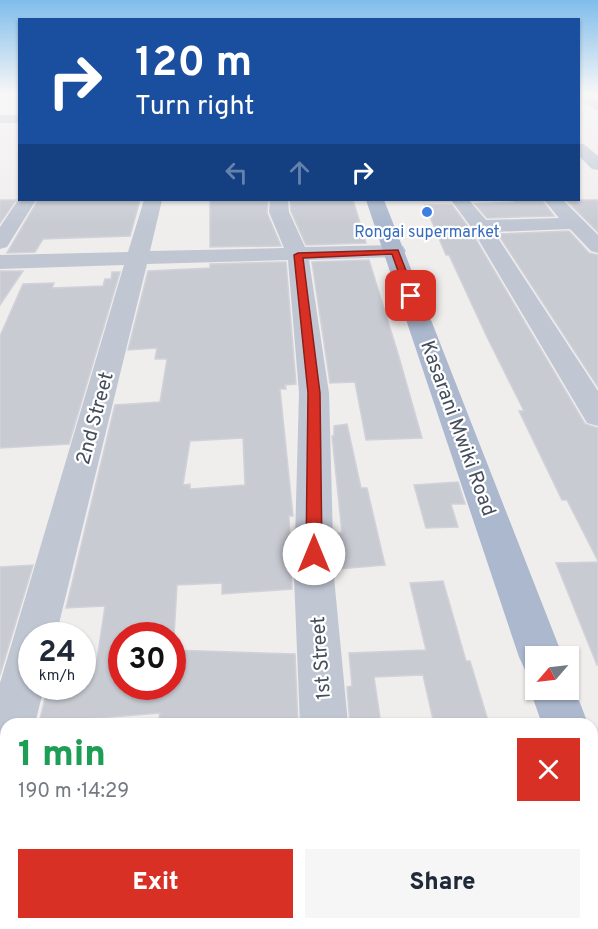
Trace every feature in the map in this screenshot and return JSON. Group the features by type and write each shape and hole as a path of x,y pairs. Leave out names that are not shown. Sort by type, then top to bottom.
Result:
{"main road":[{"name":"Kasarani Mwiki Road","path":"375,201 537,646"},
{"path":"557,700 563,718"}],"street":[{"path":"580,149 598,165"},
{"path":"0,243 26,201"},
{"name":"2nd Street","path":"39,622 153,201"},
{"name":"1st Street","path":"279,201 279,212 298,255 314,393 314,577 324,718"},
{"path":"461,201 480,226 598,415"},
{"path":"554,201 598,247"},
{"path":"480,226 577,223"},
{"path":"0,262 395,251"},
{"path":"13,718 18,699"}],"building":[{"path":"0,200 16,200 0,223"},
{"path":"598,200 598,232 567,201"},
{"path":"37,201 140,201 130,236 43,239 35,252 7,253"},
{"path":"210,201 268,201 267,213 281,246 210,247"},
{"path":"290,201 353,201 366,243 306,245 291,211"},
{"path":"543,201 554,216 487,218 475,204"},
{"path":"425,205 452,205 469,228 585,424 598,428 598,561 567,500 562,500 519,411 524,411 449,255 446,255"},
{"path":"569,231 589,253 598,255 598,387 498,234"},
{"path":"369,260 422,438 366,440 355,382 330,383 312,262"},
{"path":"286,262 296,384 285,385 286,389 280,389 293,516 289,516 292,589 222,594 222,583 177,585 175,622 108,622 108,700 186,700 186,650 295,654 298,718 159,718 160,713 100,718 40,718 45,700 96,700 96,666 105,606 66,608 115,405 160,402 167,359 155,359 157,348 128,350 148,271 210,268 210,264","holes":["243,438 245,485 190,489 190,484 183,485 190,441"]},
{"path":"0,271 23,271 0,305"},
{"path":"112,272 120,272 69,444 0,448 0,336 23,284 54,283 52,288 103,286 105,279 111,279"},
{"path":"347,424 361,488 367,488 385,565 338,569 335,533 342,533 332,436 334,436 334,426"},
{"path":"458,482 465,504 451,504 458,527 426,528 414,485"},
{"path":"598,562 598,665 597,665 556,563"},
{"path":"33,565 0,675 0,567"},
{"path":"443,581 466,661 470,661 487,718 433,718 423,675 374,677 380,718 350,718 347,687 352,686 349,653 426,650 410,583"}],"place":[{"name":"Rongai supermarket","path":"427,212"}],"route":[{"path":"314,554 314,393 298,255 395,251 411,296"}]}
